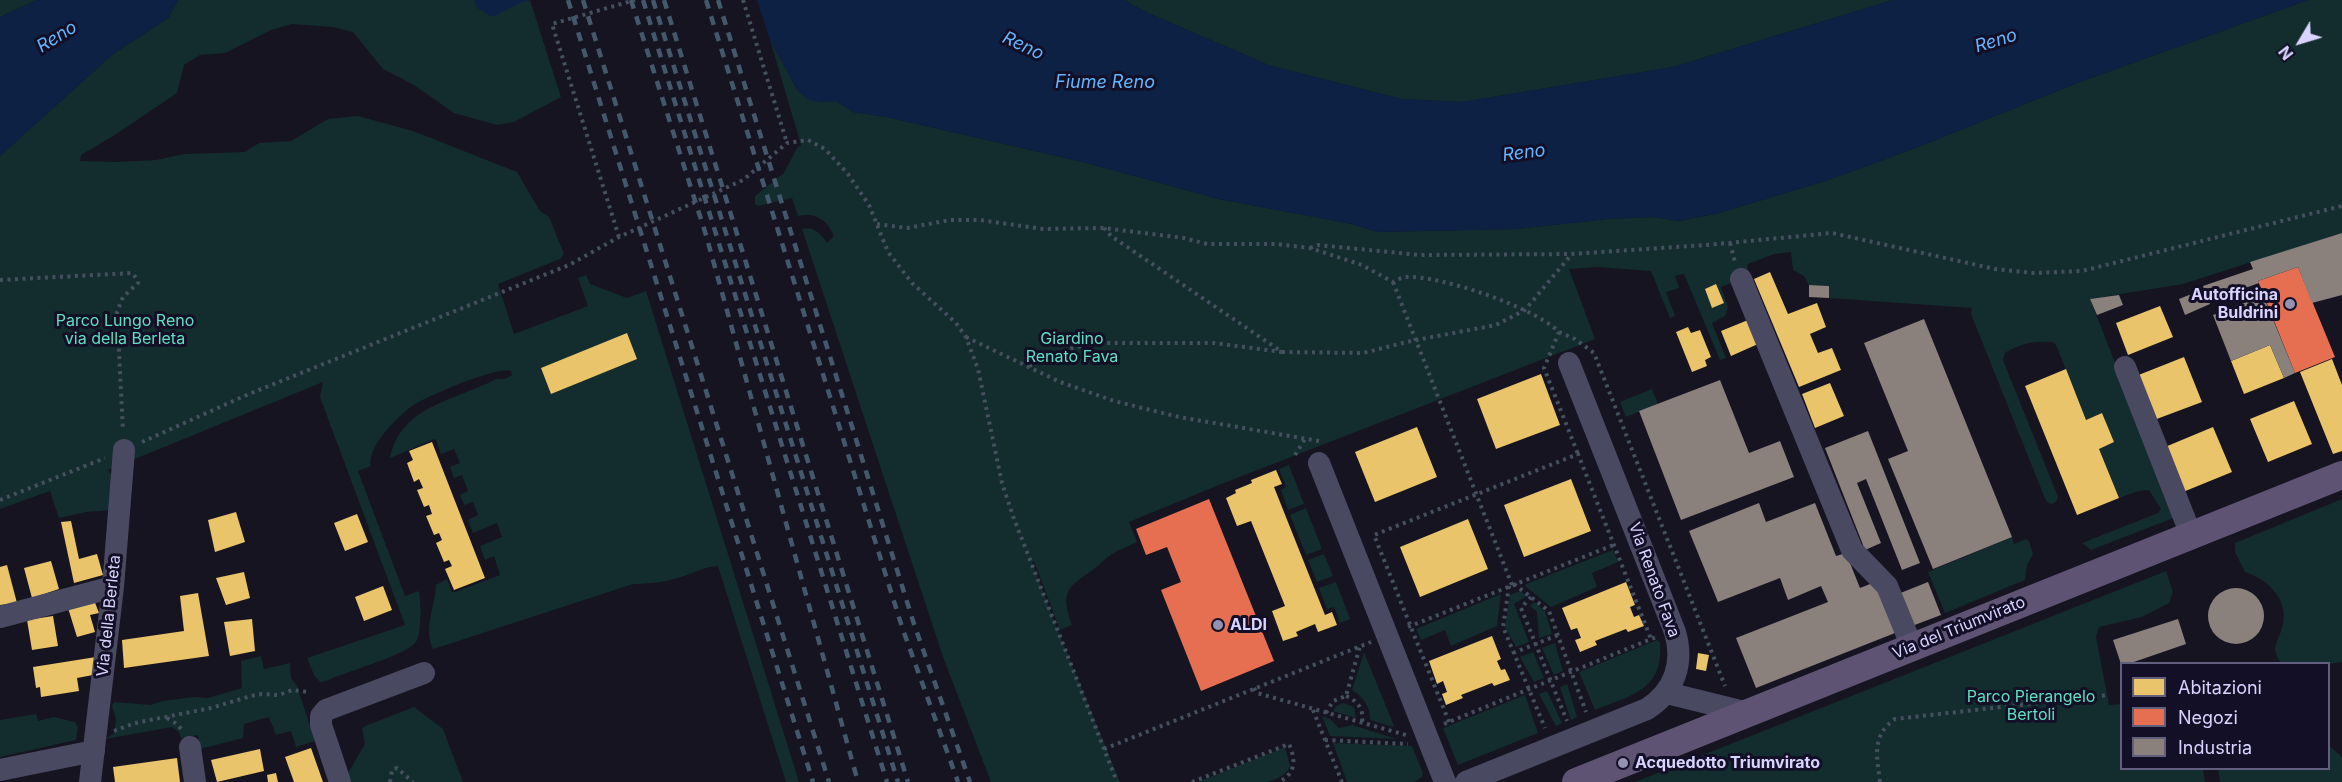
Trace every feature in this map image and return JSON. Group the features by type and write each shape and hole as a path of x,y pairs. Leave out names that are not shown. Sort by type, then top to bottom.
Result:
{"main road":[{"name":"Via del Triumvirato","path":"1576,782 2342,475"}],"street":[{"path":"1741,279 1852,550 1887,585 1912,647"},
{"name":"Via Renato Fava","path":"1569,363 1675,632 1679,651 1678,666 1667,693"},
{"path":"2125,367 2191,535"},
{"name":"Via della Berleta","path":"90,782 113,587 124,450"},
{"path":"1323,453 1421,738 1445,782"},
{"path":"0,617 113,587"},
{"path":"340,782 321,725 321,716 326,710 424,673"},
{"path":"1466,782 1647,709 1667,693 1748,713"},
{"path":"0,770 95,745"},
{"path":"190,747 195,782"}],"path":[{"path":"619,237 552,24 635,0"},
{"path":"743,0 787,143"},
{"path":"0,500 124,450 249,394 569,265 619,237 744,180 787,143 808,140 825,149 848,174 869,205 888,252 912,283 956,323 966,337 978,369 1002,483 1117,782"},
{"path":"1310,248 1318,245 1419,255 1572,254 1707,245 1832,233 1995,269 2033,273 2082,270 2342,206"},
{"path":"878,224 907,228 950,220 981,220 1043,229 1103,228 1207,244 1267,244 1310,248 1362,266 1393,282 1512,585 1503,627 1548,734"},
{"path":"1103,228 1111,236 1282,352"},
{"path":"1029,366 1062,351 1092,343 1214,343 1282,352 1363,353 1416,340 1496,325 1525,310 1572,254"},
{"path":"0,279 132,273 137,279 138,283 123,297 117,312 124,450"},
{"path":"1393,282 1406,277 1443,283 1484,294 1551,323 1559,332 1583,344 1594,353 1726,688"},
{"path":"1559,332 1544,368 1651,639"},
{"path":"966,337 1060,382 1114,401 1179,417 1305,439 1323,453"},
{"path":"1295,455 1305,439"},
{"path":"1449,722 1374,535 1578,454"},
{"path":"1104,749 1638,536"},
{"path":"1512,585 1549,611 1588,718"},
{"path":"1531,597 1521,608 1550,680"},
{"path":"1325,740 1421,738 1449,722 1651,639 1675,632"},
{"path":"1513,653 1558,635"},
{"path":"1346,696 1360,646"},
{"path":"1254,688 1257,693 1313,710 1421,738"},
{"path":"95,745 131,724 211,708 250,696 279,695 292,690 308,692"},
{"path":"1880,782 1877,746 1880,734 1895,719 2108,695"},
{"path":"1326,713 1333,701 1346,696 1357,702 1363,716 1362,723"},
{"path":"1313,710 1342,782"},
{"path":"1192,782 1289,744 1293,753 1293,768 1280,782"},
{"path":"390,782 392,770 397,768 413,782"}],"green space":[{"path":"0,0 37,0 0,17"},
{"name":"Parco Lungo Reno via della Berleta","path":"178,0 521,0 522,2 530,0 561,97 514,122 497,125 454,113 414,85 383,69 353,32 333,27 292,24 271,30 225,53 200,55 184,65 177,93 81,155 80,161 156,160 184,154 245,152 259,143 291,141 328,119 358,116 413,131 517,172 540,211 549,217 564,254 560,259 498,284 514,334 588,306 578,278 586,275 590,284 627,298 646,291 799,782 786,782 718,566 669,580 633,584 433,649 429,625 436,585 447,579 452,592 455,592 500,575 494,556 485,560 480,546 502,537 497,523 473,533 468,520 478,515 473,502 464,505 460,495 468,491 462,475 454,478 450,467 460,463 454,449 441,454 434,439 390,458 396,440 405,426 418,416 432,407 496,379 505,379 512,375 511,371 478,377 415,404 385,432 374,450 371,466 358,471 405,596 419,591 421,609 419,632 416,642 401,652 326,681 320,682 314,675 307,658 405,625 320,397 323,382 108,470 112,475 112,510 86,512 59,518 50,491 0,509 0,156 113,54 168,18"},
{"path":"1124,0 1893,0 1673,67 1462,102 1401,99 1268,65 1148,13"},
{"name":"Giardino Renato Fava","path":"2308,0 2342,0 2342,233 2183,284 2090,299 2176,517 2091,550 2082,543 2158,513 2161,509 2149,490 2138,491 2119,498 2099,449 2114,442 2102,413 2086,420 2056,345 2053,342 2034,342 2005,353 2003,360 2058,497 2056,502 2051,504 2046,501 1971,314 1972,308 1829,298 1829,286 1809,285 1804,276 1793,270 1791,252 1774,254 1748,264 1746,277 1721,287 1728,307 1725,316 1712,323 1726,358 1720,360 1684,274 1675,276 1679,288 1666,292 1675,316 1670,318 1651,271 1598,267 1569,269 1595,339 1129,522 1137,542 1109,556 1068,591 1068,614 1072,625 1060,630 1034,561 1032,562 1120,782 991,782 943,657 802,229 817,231 827,243 834,236 828,226 815,216 798,216 792,198 758,206 755,204 755,196 784,173 797,148 801,145 770,40 798,91 821,102 836,101 853,112 887,117 1087,163 1219,199 1352,224 1378,232 1516,229 1608,219 1654,217 1679,221 1719,213 1828,180 1918,147 2077,83"},
{"path":"1652,389 1658,404 1626,417 1620,402"},
{"path":"1289,465 1304,504 1288,510 1281,490 1286,487 1279,469"},
{"path":"2342,499 2342,662 2330,664 2330,662 2280,662 2275,648 2284,615 2279,598 2261,579 2245,572 2235,552 2235,543"},
{"path":"1306,508 1322,549 1306,555 1290,515"},
{"path":"2012,537 2014,544 2026,539 2029,541 2033,554 2027,565 2025,580 1945,613 1928,572"},
{"path":"1613,550 1618,562 1592,573 1597,587 1551,607 1525,586 1526,584"},
{"path":"1324,554 1333,576 1317,582 1308,560"},
{"name":"Parco Pierangelo Bertoli","path":"2166,571 2173,592 2169,603 2142,617 2099,627 2096,637 2109,705 2120,704 2120,770 2203,770 2205,782 1635,782"},
{"path":"1336,582 1350,619 1340,623 1334,607 1327,609 1319,588"},
{"path":"1520,591 1527,596 1514,604 1529,642 1516,647 1505,627 1510,595"},
{"path":"1501,594 1497,626 1451,646 1445,630 1421,640 1416,629"},
{"path":"1534,602 1545,611 1552,634 1539,638 1537,612 1530,606"},
{"path":"1657,640 1660,642 1660,658 1657,671 1651,681 1633,695 1595,710 1579,672"},
{"path":"1555,643 1563,671 1554,675 1542,648"},
{"path":"1364,652 1393,727 1370,720 1366,703 1352,690"},
{"path":"1533,652 1544,678 1534,682 1520,657"},
{"path":"261,656 264,669 290,663 291,678 297,686 315,741 296,747 291,731 276,735 269,717 244,724 243,738 200,749 198,735 181,738 179,732 172,727 105,739 114,733 116,720 112,706 114,702 151,705 162,701 194,697 208,698 242,688 241,661"},
{"path":"1567,684 1577,717 1571,720 1560,687"},
{"path":"1547,691 1562,723 1556,726 1539,694"},
{"path":"1525,695 1538,733 1458,765 1443,728"},
{"path":"1343,703 1354,707 1356,718 1333,711 1336,706"},
{"path":"414,707 443,729 463,782 350,782 348,773 365,744 362,729"},
{"path":"36,714 38,721 54,717 75,722 78,727 76,740 0,757 0,720"},
{"path":"1322,716 1330,719 1339,728 1352,725 1397,739 1330,736"},
{"path":"1333,743 1412,746 1423,773 1422,777 1415,782 1347,782"},
{"path":"1285,747 1290,766 1284,775 1274,780 1267,782 1198,782"},
{"path":"2330,747 2342,757 2342,782 2220,782 2218,770 2330,770"}],"water":[{"name":"Reno","path":"37,0 178,0 168,18 113,54 0,156 0,17"},
{"path":"474,0 532,0 522,2 492,17 477,8"},
{"name":"Fiume Reno","path":"757,0 1124,0 1148,13 1268,65 1401,99 1462,102 1673,67 1893,0 2308,0 2077,83 1918,147 1828,180 1719,213 1679,221 1654,217 1608,219 1516,229 1378,232 1352,224 1219,199 1087,163 887,117 853,112 836,101 809,100 798,91 770,40"}],"building: Abitazioni":[{"path":"1770,272 1788,314 1817,303 1826,327 1810,334 1818,353 1832,348 1841,370 1799,387 1754,279"},
{"path":"1716,284 1724,303 1712,308 1705,289"},
{"path":"2160,306 2173,337 2128,355 2116,323"},
{"path":"1748,320 1758,344 1731,356 1721,331"},
{"path":"1688,327 1691,333 1700,330 1711,357 1705,360 1707,366 1692,372 1676,332"},
{"path":"627,333 637,359 551,394 541,368"},
{"path":"2270,345 2284,378 2244,394 2231,361"},
{"path":"2184,357 2202,402 2154,420 2136,376"},
{"path":"2332,359 2342,385 2342,451 2333,454 2300,372"},
{"path":"2066,369 2086,420 2102,413 2114,442 2099,449 2119,498 2077,515 2025,386"},
{"path":"1541,374 1560,425 1496,449 1477,399"},
{"path":"1830,383 1844,416 1815,428 1802,394"},
{"path":"2294,401 2312,444 2268,462 2250,419"},
{"path":"1417,427 1437,477 1375,502 1355,452"},
{"path":"2213,427 2232,472 2183,492 2165,447"},
{"path":"432,442 485,578 454,590 445,569 452,566 449,560 444,562 436,543 442,540 439,533 434,535 426,516 432,514 429,505 424,507 417,490 423,488 419,479 414,482 407,463 413,460 409,451"},
{"path":"1276,470 1282,484 1274,487 1325,615 1332,612 1337,625 1318,632 1315,624 1296,632 1298,636 1283,641 1272,611 1285,606 1251,521 1237,526 1226,498 1236,493 1235,490 1252,483 1251,480"},
{"path":"1571,479 1591,531 1524,557 1504,505"},
{"path":"236,512 245,542 215,552 208,520"},
{"path":"357,514 368,542 345,551 334,523"},
{"path":"1468,519 1488,569 1420,597 1400,547"},
{"path":"71,521 79,559 97,554 103,575 74,583 61,522"},
{"path":"51,561 59,589 32,598 24,568"},
{"path":"7,565 17,603 0,605 0,567"},
{"path":"244,572 250,598 226,605 216,578"},
{"path":"1626,582 1635,605 1630,607 1634,617 1639,615 1644,626 1628,632 1626,629 1595,641 1597,645 1580,652 1575,640 1581,638 1577,628 1571,630 1562,608"},
{"path":"383,586 392,610 364,621 355,597"},
{"path":"198,593 209,656 124,668 122,640 184,631 180,596"},
{"path":"94,600 99,613 90,615 95,632 77,637 68,608"},
{"path":"53,616 58,646 32,650 27,620"},
{"path":"252,619 255,651 230,656 224,622"},
{"path":"1492,636 1501,659 1497,661 1501,670 1505,669 1510,680 1494,686 1492,683 1461,695 1463,698 1446,705 1442,694 1447,692 1443,681 1437,684 1429,661"},
{"path":"1698,653 1709,655 1706,671 1696,669"},
{"path":"96,657 93,675 77,678 79,691 41,697 40,687 36,688 33,667"},
{"path":"311,748 323,782 294,782 285,757"},
{"path":"260,749 264,771 217,782 211,760"},
{"path":"177,758 180,782 115,782 113,767"},
{"path":"276,773 278,782 268,782 267,775"}],"building: Negozi":[{"path":"2298,267 2335,357 2295,373 2258,281"},
{"name":"ALDI","path":"1209,499 1274,661 1201,691 1161,590 1181,582 1167,547 1146,555 1136,529"}],"building: Industria":[{"path":"2342,233 2342,295 2312,303 2298,267 2209,301 2210,304 2185,315 2179,299 2204,289 2203,286 2253,269 2250,262"},
{"path":"1809,285 1829,286 1829,298 1809,297"},
{"path":"2119,295 2123,305 2097,315 2090,299"},
{"path":"2263,295 2295,373 2284,378 2270,345 2231,361 2213,315"},
{"path":"1924,319 2012,537 1933,569 1888,459 1908,451 1864,343"},
{"path":"1720,380 1749,453 1780,441 1794,477 1681,520 1639,411"},
{"path":"1868,431 1920,563 1902,570 1866,479 1857,483 1881,543 1865,550 1825,448"},
{"path":"1759,503 1766,522 1815,503 1836,556 1846,553 1860,588 1875,582 1895,633 1756,688 1736,638 1828,602 1821,586 1788,600 1780,578 1718,602 1689,531"},
{"path":"1928,582 1941,615 1912,626 1898,594"},
{"path":"2236,588 2247,590 2256,596 2262,605 2264,616 2262,627 2256,636 2247,642 2236,644 2225,642 2216,636 2210,627 2208,616 2210,605 2216,596 2225,590"},
{"path":"2178,619 2186,644 2134,662 2120,662 2113,640"}],"railway":[{"path":"568,0 813,782"},
{"path":"583,0 829,782"},
{"path":"631,0 706,235 858,782"},
{"path":"643,0 887,782"},
{"path":"653,0 898,782"},
{"path":"664,0 908,782"},
{"path":"706,0 902,627 958,782"},
{"path":"718,0 914,624 970,782"}],"place":[{"name":"Autofficina Buldrini","path":"2290,304"},
{"name":"ALDI","path":"1218,625"},
{"name":"Acquedotto Triumvirato","path":"1623,763"}]}
